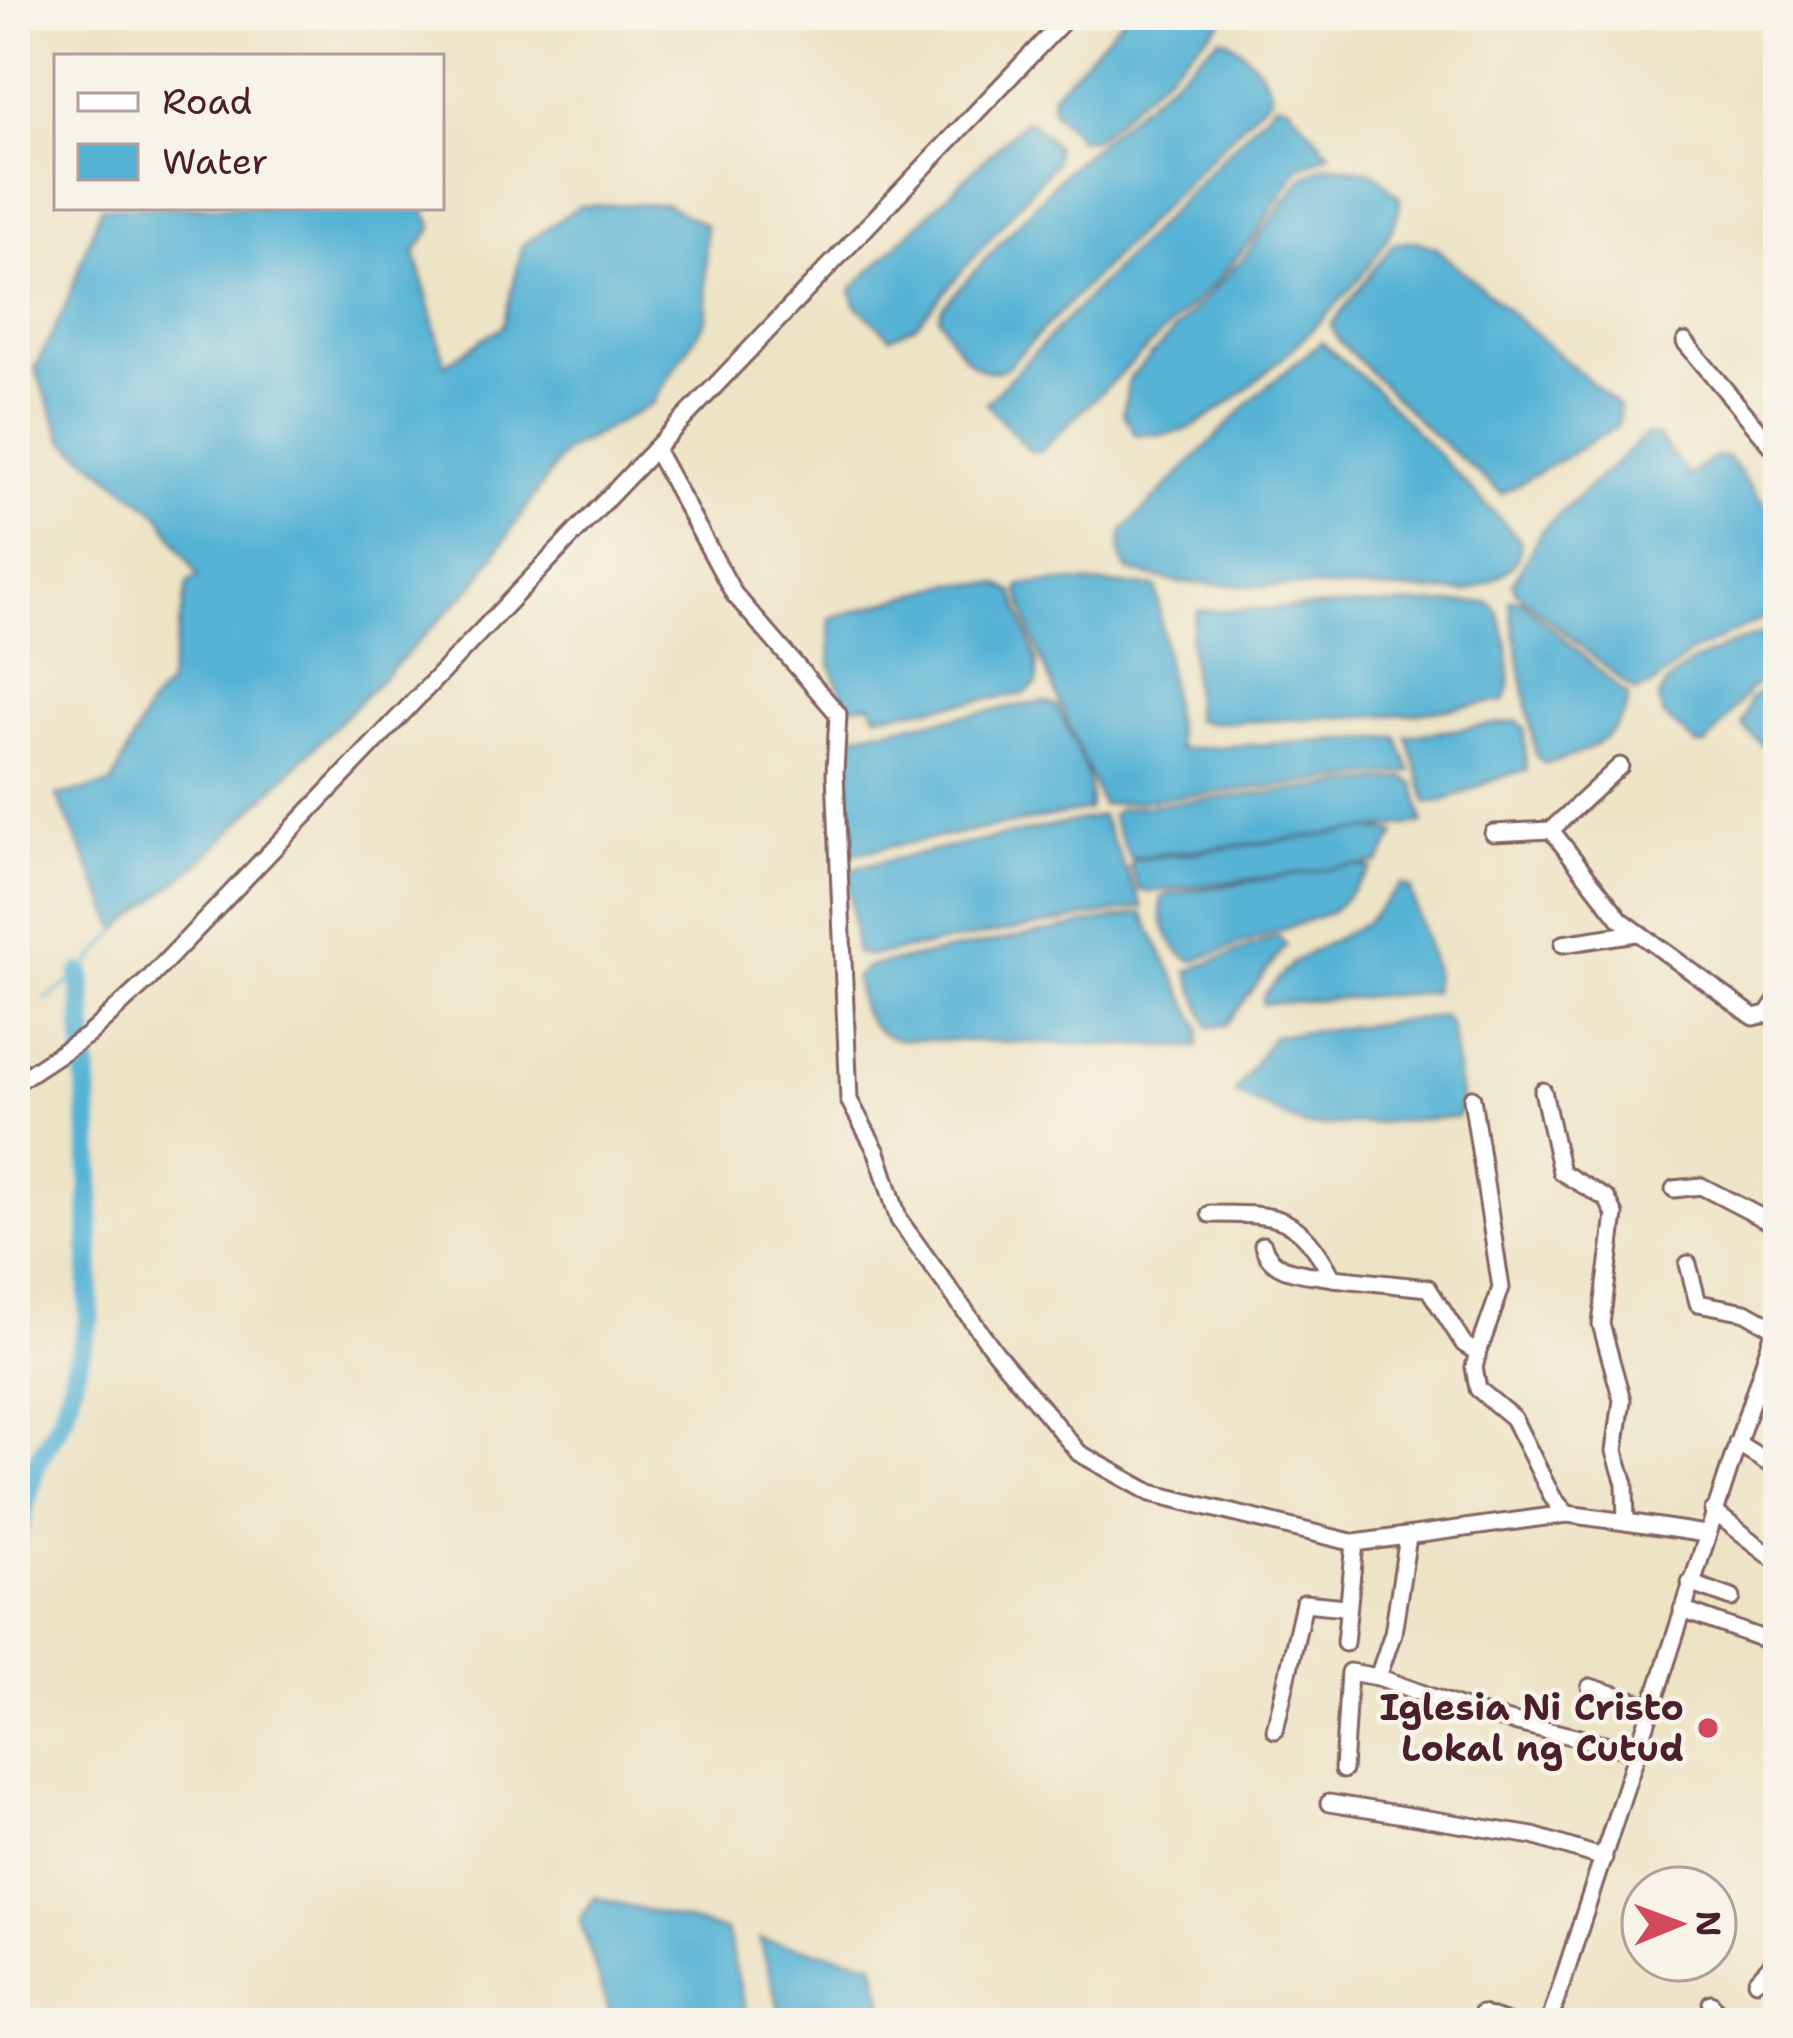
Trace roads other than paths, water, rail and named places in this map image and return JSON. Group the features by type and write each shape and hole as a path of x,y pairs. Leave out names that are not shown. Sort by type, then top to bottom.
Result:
{"street":[{"path":"15,1084 82,1038 148,980 1070,15"},
{"path":"1685,342 1778,453"},
{"path":"655,449 734,594 838,713 835,773 849,1100 877,1152 899,1220 995,1352 1079,1453 1112,1476 1198,1508 1355,1543 1567,1514 1706,1534"},
{"path":"1493,832 1551,830 1621,766"},
{"path":"1551,830 1636,933 1754,1017 1767,1014 1778,998"},
{"path":"1564,944 1636,933"},
{"path":"1543,1091 1561,1172 1607,1199 1615,1215 1601,1324 1622,1400 1615,1451 1625,1484 1626,1522"},
{"path":"1472,1098 1501,1288 1474,1367 1478,1389 1513,1418 1553,1498 1567,1514"},
{"path":"1674,1189 1701,1186 1778,1226"},
{"path":"1210,1214 1289,1220 1308,1236 1334,1278"},
{"path":"1263,1245 1279,1268 1428,1288 1464,1343 1478,1353"},
{"path":"1549,2023 1776,1324 1746,1312 1698,1303 1688,1264"},
{"path":"1737,1442 1778,1468"},
{"path":"1714,1511 1778,1562"},
{"path":"1378,1677 1393,1633 1408,1537"},
{"path":"1346,1643 1355,1543"},
{"path":"1690,1583 1732,1598"},
{"path":"1275,1730 1304,1603 1346,1607"},
{"path":"1682,1610 1778,1644"},
{"path":"1343,1771 1349,1672 1378,1677 1476,1713 1637,1752"},
{"path":"1591,1687 1651,1706"},
{"path":"1329,1804 1533,1836 1604,1858"},
{"path":"1757,1981 1778,1958"},
{"path":"1711,2003 1727,2023"},
{"path":"1481,2014 1507,2023"}],"water":[{"path":"1126,15 1229,15 1104,131 1093,139 1080,139 1053,111 1052,95"},
{"path":"1221,37 1252,61 1271,95 1006,368 984,370 975,365 944,326 939,316 942,307 1067,170"},
{"path":"1276,102 1289,106 1330,153 1298,169 1257,233 1215,283 1040,451 1030,451 986,403"},
{"path":"1030,121 1055,146 1055,162 917,324 891,337 855,304 851,290 1023,122"},
{"path":"1327,165 1373,172 1400,198 1394,224 1376,256 1316,326 1246,390 1190,428 1135,434 1123,413 1129,379 1246,255 1302,178"},
{"path":"665,204 705,225 707,318 652,404 564,452 474,585 203,860 118,930 57,796 112,784 149,706 167,686 188,582 198,576 159,514 63,439 35,368 65,308 100,210 424,210 433,227 415,252 445,364 503,326 523,245 579,206"},
{"path":"1415,241 1436,248 1619,407 1618,426 1502,494 1429,431 1339,341 1331,325 1393,244"},
{"path":"1321,342 1373,387 1520,540 1517,559 1493,580 1465,592 1180,583 1128,571 1120,554 1123,531 1259,393"},
{"path":"1646,435 1658,437 1688,476 1717,456 1728,457 1778,519 1778,611 1689,654 1654,684 1636,692 1516,592 1513,583 1542,530"},
{"path":"1070,582 1156,587 1178,749 1397,737 1411,772 1102,805 1033,639 1019,590 1022,585"},
{"path":"951,584 999,584 1014,593 1037,663 1037,684 1024,694 892,713 876,714 871,704 846,706 831,665 830,618"},
{"path":"1509,600 1520,600 1628,696 1620,722 1585,750 1544,763 1536,756"},
{"path":"1488,602 1500,619 1508,649 1504,701 1410,714 1208,723 1195,719 1190,636 1198,611"},
{"path":"1778,626 1778,669 1750,688 1706,745 1697,745 1663,715 1658,699 1678,672"},
{"path":"1778,680 1778,761 1741,724 1750,698"},
{"path":"1043,702 1056,706 1081,758 1089,786 1088,810 850,854 845,764 851,735"},
{"path":"1518,721 1524,728 1526,771 1427,803 1407,736"},
{"path":"1405,778 1415,785 1423,823 1130,858 1111,816 1118,809"},
{"path":"1101,816 1143,907 870,956 856,953 849,876 857,867"},
{"path":"1373,829 1396,833 1379,863 1149,892 1140,890 1130,867 1134,860"},
{"path":"1354,865 1372,869 1332,912 1194,961 1179,951 1164,925 1162,897 1170,894"},
{"path":"1401,885 1410,888 1435,971 1433,992 1263,1004 1263,996 1294,962 1366,922"},
{"path":"1142,913 1200,1028 1198,1047 899,1039 879,1031 862,1008 856,977 867,967"},
{"path":"1278,936 1286,945 1226,1025 1209,1027 1188,971"},
{"path":"1443,1016 1451,1026 1462,1105 1457,1117 1307,1127 1235,1093 1273,1036"},
{"path":"594,1897 726,1931 749,2023 612,2023 580,1918"},
{"path":"760,1940 874,1962 888,2023 783,2023"}],"waterway":[{"path":"46,1000 81,974 118,930"},
{"path":"15,1542 36,1464 64,1413 89,1319 90,1155 81,974"},
{"path":"15,1016 26,1011"}],"place":[{"name":"Iglesia Ni Cristo Lokal ng Cutud","path":"1708,1728"}]}
